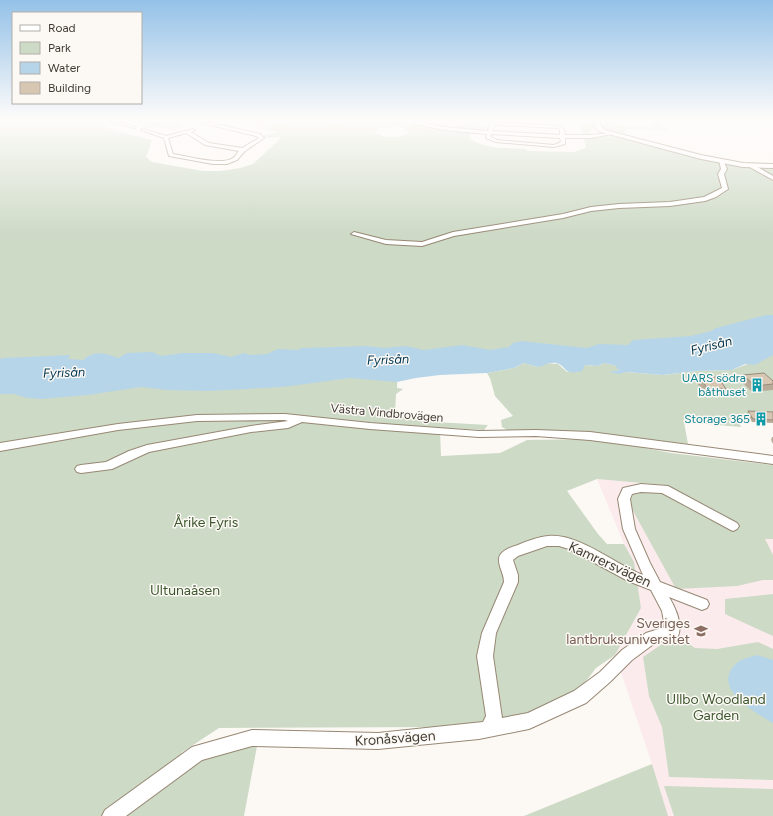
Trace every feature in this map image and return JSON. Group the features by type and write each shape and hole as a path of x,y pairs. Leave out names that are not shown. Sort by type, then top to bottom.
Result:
{"street":[{"path":"195,159 222,163 235,159"},
{"path":"713,159 750,165 773,166"},
{"path":"354,234 386,242 422,244 453,234 563,216 591,209 620,206 675,204 705,199 714,196 725,189 722,174 724,169 721,161"},
{"path":"750,165 773,178"},
{"name":"Västra Vindbrovägen","path":"0,447 118,427 197,418 284,417 479,434 536,433 590,436 773,460"},
{"path":"81,469 108,466 147,449 251,429 288,425 301,419"},
{"path":"654,585 629,529 624,499 627,491 641,488 664,489 734,526"},
{"name":"Kamrersvägen","path":"488,729 494,717 485,656 489,634 511,582 511,575 506,563 506,558 513,552 547,541 573,545 633,576 702,604"},
{"name":"Kronåsvägen","path":"111,816 198,753 252,738 378,741 488,729 528,721 580,697 605,677 627,655 650,638 673,631 669,610 654,585"}],"shaded area":[{"name":"Sveriges lantbruksuniversitet","path":"773,477 773,816 524,816 652,764 615,655 641,608 634,562 624,544 597,479 667,485"}],"green space":[{"name":"Årike Fyris","path":"0,159 148,159 152,162 203,171 221,171 240,168 253,164 258,159 709,159 727,163 773,166 773,329 682,352 398,360 397,388 403,389 396,394 395,414 435,422 488,425 484,430 393,425 440,431 441,456 500,453 527,440 600,439 671,453 773,465 773,539 765,539 773,555 773,580 763,580 737,586 676,589 621,489 664,485 597,479 567,491 607,544 624,544 634,562 641,608 615,655 596,668 577,693 542,709 519,716 477,724 454,724 439,727 219,728 181,753 257,746 244,816 0,816"},
{"path":"773,354 773,415 736,414 741,427 684,422 688,444 591,433 509,431 502,427 501,420 513,416 495,396 487,373 514,368 524,363 538,367 546,363 558,364 567,372 585,365 598,366 604,363 618,366 620,370 611,373 626,372 663,375 696,371 732,370"},
{"path":"773,594 773,636 725,614 725,599"},
{"name":"Ullbo Woodland Garden","path":"678,636 695,648 717,649 758,642 773,649 773,780 669,777 662,727 649,696 643,657 665,642"},
{"path":"652,764 668,816 524,816"},
{"path":"664,786 773,789 773,816 674,816"}],"water":[{"name":"Fyrisån","path":"766,315 773,315 773,355 755,365 745,364 732,370 696,371 663,375 626,372 619,374 609,372 620,370 616,368 617,366 604,363 598,366 585,365 582,371 571,372 560,364 556,363 538,367 524,363 514,368 487,373 440,375 397,382 350,378 283,387 208,391 167,390 141,387 88,395 42,399 27,398 14,394 0,394 0,359 3,358 70,355 68,359 83,360 87,357 100,353 118,358 127,353 152,352 161,356 183,353 213,353 231,357 244,353 250,355 267,354 278,349 297,350 302,348 367,346 384,348 406,346 424,350 462,345 490,350 509,347 513,343 521,341 587,348 599,344 628,345 633,340 691,336"},
{"path":"757,655 773,660 773,723 746,706 731,690 728,681 730,672 737,663"}],"building":[{"path":"764,373 773,381 773,384 755,386 743,375"},
{"path":"700,377 718,377 726,389 707,388"},
{"path":"748,411 773,412 773,420 753,419"}],"place":[{"name":"UARS södra båthuset","path":"757,385"},
{"name":"Storage 365","path":"761,419"},
{"name":"Sveriges lantbruksuniversitet","path":"701,631"}],"park label":[{"name":"Ultunaåsen","path":"185,590"}]}
